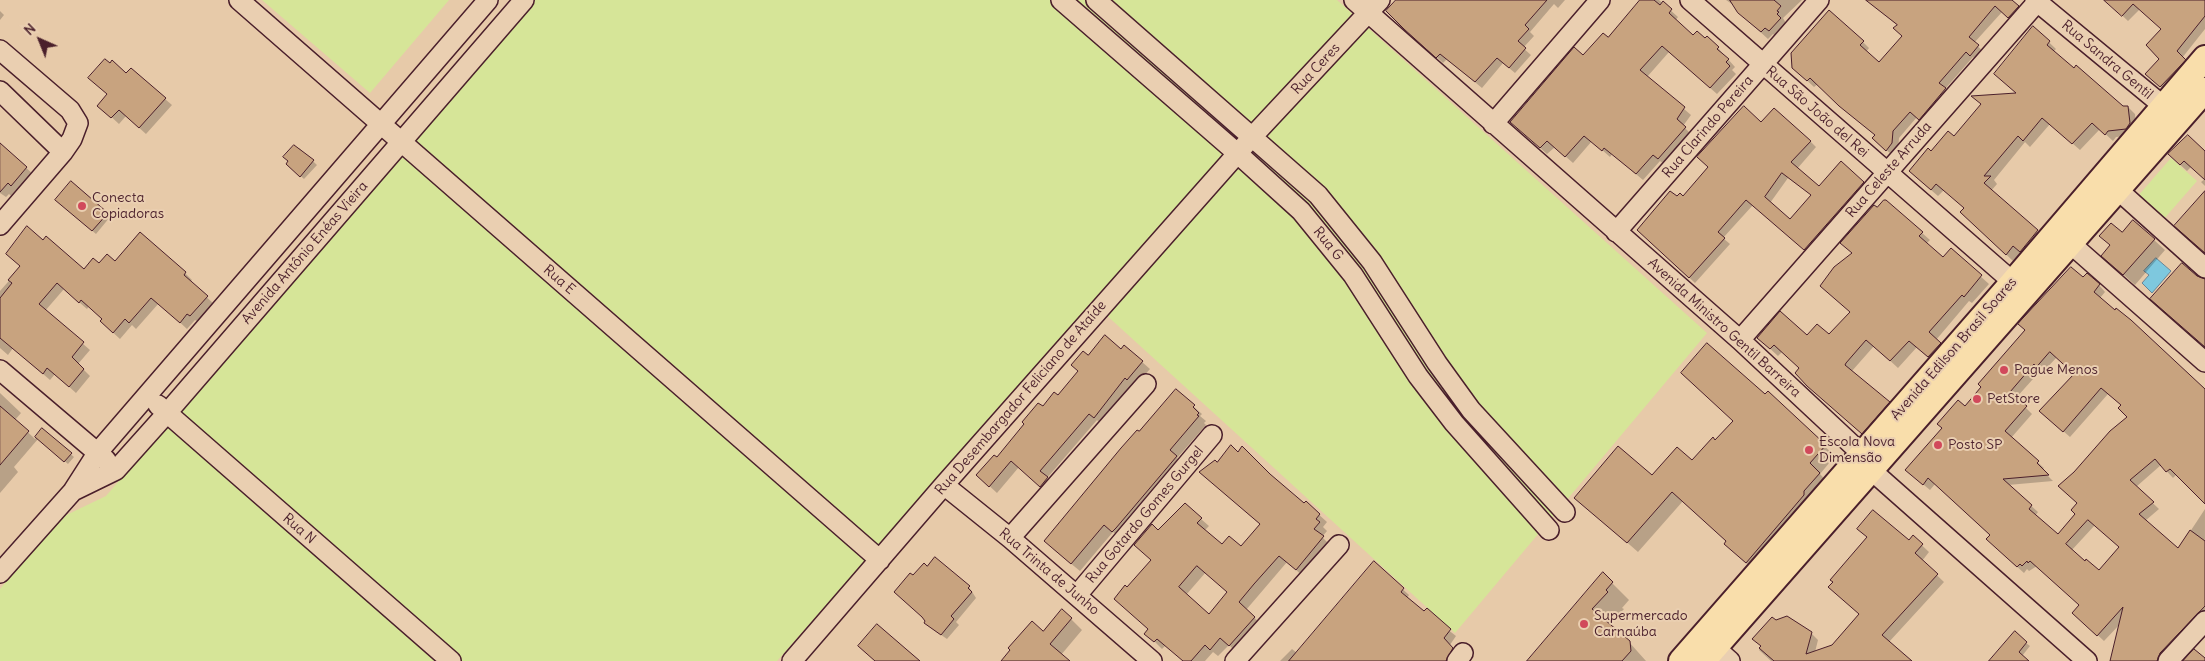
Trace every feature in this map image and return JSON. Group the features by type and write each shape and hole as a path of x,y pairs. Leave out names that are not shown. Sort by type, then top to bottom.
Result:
{"main road":[{"name":"Avenida Edilson Brasil Soares","path":"1867,462 2071,244 2118,190 2171,113 2205,58"},
{"name":"Avenida Edilson Brasil Soares","path":"1681,661 1713,651 2013,282 2171,113 2205,90"}],"street":[{"name":"Rua E","path":"239,0 880,560"},
{"name":"Avenida Antônio Enéas Vieira","path":"0,573 73,491 98,452 488,0"},
{"name":"Avenida Antônio Enéas Vieira","path":"73,491 116,470 524,0"},
{"name":"Rua G","path":"1061,0 1238,153 1301,211 1353,275 1418,376 1454,423 1543,523 1559,506 1471,410 1437,363 1372,262 1318,195 1096,0"},
{"name":"Avenida Ministro Gentil Barreira","path":"1354,0 1374,6 1493,124 1740,340 1867,462 2087,661"},
{"path":"1493,124 1600,0"},
{"name":"Rua São João del Rei","path":"1690,0 2013,282"},
{"name":"Rua Clarindo Pereira","path":"1616,232 1819,0"},
{"name":"Rua Sandra Gentil","path":"2037,1 2171,113"},
{"name":"Rua Celeste Arruda","path":"1740,340 2037,1"},
{"name":"Rua Ceres","path":"1252,137 1374,6"},
{"path":"0,50 70,110 76,119 77,130 63,152 0,225"},
{"path":"0,91 63,152"},
{"name":"Rua Desembargador Feliciano de Ataíde","path":"792,661 944,485 1252,137"},
{"path":"2118,190 2205,268"},
{"path":"2071,244 2205,362"},
{"path":"0,370 98,452 116,470"},
{"path":"1010,538 1146,384"},
{"name":"Rua N","path":"148,396 451,661"},
{"name":"Rua Gotardo Gomes Gurgel","path":"1077,595 1212,435"},
{"name":"Rua Trinta de Junho","path":"944,485 1010,538 1152,661"},
{"path":"1235,661 1339,545"},
{"path":"2168,661 2205,620"}],"green space":[{"path":"262,0 449,0 370,93"},
{"path":"530,0 1337,0 1707,333 1455,633 1092,302 777,661 0,661 0,589 60,518 106,496"},
{"path":"2171,158 2197,181 2163,220 2137,197"}],"water":[{"path":"2156,258 2171,271 2152,293 2142,283 2149,275 2144,271"}],"building":[{"path":"1396,0 1547,0 1525,25 1529,29 1518,41 1526,48 1509,68 1497,58 1475,82 1440,54 1436,58 1386,11"},
{"path":"1640,0 1654,0 1660,5 1663,1 1672,9 1669,13 1693,35 1697,31 1705,38 1707,36 1719,47 1717,49 1729,59 1726,62 1730,66 1710,88 1662,46 1640,70 1685,107 1677,119 1686,127 1658,159 1653,155 1636,174 1604,148 1602,151 1584,136 1565,157 1547,141 1540,148 1510,122 1574,47 1583,55 1603,33 1608,37"},
{"path":"1730,0 1774,0 1781,6 1777,14 1781,18 1769,31 1765,28 1761,32 1738,13"},
{"path":"1866,0 2012,0 2019,6 2008,18 1995,6 1969,37 1979,45 1970,56 1966,52 1939,83 1946,88 1919,120 1910,112 1893,131 1892,143 1886,151 1872,138 1875,135 1839,106 1810,78 1807,81 1792,68 1791,53 1829,10 1864,41 1860,45 1879,62 1902,36 1893,28 1897,25"},
{"path":"2104,0 2205,0 2205,16 2177,51 2186,60 2160,87 2145,74 2159,59 2146,45 2161,29 2133,4 2122,16"},
{"path":"2033,26 2050,41 2047,45 2074,68 2076,65 2123,106 2128,106 2130,123 2126,129 2108,131 2105,135 2092,123 2072,144 2042,118 2023,141 2018,136 1984,176 1991,176 1984,183 2038,230 2020,252 2013,246 2006,255 1960,212 1964,208 1936,184 1931,190 1909,171 1928,148 1931,151 1948,131 1954,136 1981,104 1971,96 2016,93 1994,74"},
{"path":"105,59 110,63 112,60 126,73 131,68 166,98 139,128 119,110 111,118 97,106 107,94 88,78"},
{"path":"1744,106 1761,122 1774,108 1811,141 1791,162 1819,186 1841,161 1864,182 1804,250 1746,200 1718,232 1725,238 1689,278 1637,230 1670,191 1677,196 1680,193 1683,196 1708,167 1697,157","holes":["1782,173 1811,195 1790,219 1765,197"]},
{"path":"2188,135 2205,151 2205,180 2184,161 2180,165 2168,154"},
{"path":"0,143 27,167 11,186 8,183 0,192"},
{"path":"294,145 314,160 300,177 286,164 288,161 283,157"},
{"name":"Conecta Copiadoras","path":"71,181 108,213 92,231 55,200"},
{"path":"2205,191 2205,253 2174,226"},
{"path":"1884,200 1923,232 1919,236 1943,257 1951,248 1982,275 1964,297 1962,295 1929,332 1941,343 1928,357 1909,341 1890,361 1866,340 1846,363 1845,365 1890,402 1862,434 1807,386 1795,373 1799,368 1774,345 1770,349 1757,338 1780,311 1807,335 1817,324 1829,334 1850,312 1820,286 1834,267 1852,253 1840,243 1874,205 1877,207"},
{"path":"2133,220 2155,239 2123,275 2101,256 2110,245 2099,236 2111,223 2122,232"},
{"path":"27,226 43,240 46,236 84,269 93,258 99,263 107,254 115,261 140,232 186,272 184,275 208,296 190,316 187,314 180,323 151,298 129,323 125,319 113,333 100,321 102,319 81,300 79,303 57,283 39,304 84,342 72,357 84,369 69,387 47,368 43,374 0,338 0,298 12,283 8,280 20,266 6,254"},
{"path":"2182,263 2197,276 2205,279 2205,347 2150,299"},
{"path":"2071,267 2083,277 2087,273 2100,284 2094,292 2115,310 2116,308 2131,320 2205,389 2205,504 2170,469 2166,472 2155,459 2130,480 2154,502 2139,514 2178,548 2190,530 2205,541 2205,606 2160,653 2157,661 2110,661 2123,607 2097,636 2072,613 2079,605 2030,561 2017,567 1986,539 1990,535 1928,478 1923,485 1905,470 1942,428 1937,424 1958,400 1965,406 1981,387 1978,384 2025,330 2018,324","holes":["2050,352 2074,374 2039,411 2063,432 2101,388 2121,405 2118,408 2127,417 2110,431 2074,472 2058,486 2077,503 2071,510 2075,514 2058,534 2029,509 2032,505 2003,479 2049,475 2037,463 2039,461 2005,431 2027,406 2010,392 2034,364 2036,367","2088,520 2119,547 2099,570 2086,559 2085,561 2066,544"]},
{"path":"1105,335 1121,349 1124,345 1143,361 1127,380 1125,378 1094,418 1089,414 1040,471 1048,477 1040,487 1011,461 989,487 976,475 994,455 997,457 1024,424 1022,422 1038,403 1043,406 1054,392 1058,395 1078,371 1071,365 1083,351 1088,355"},
{"path":"1707,343 1765,394 1768,391 1826,445 1810,463 1820,473 1804,491 1804,495 1746,563 1724,544 1726,541 1672,492 1627,543 1574,498 1618,446 1652,475 1677,447 1692,460 1713,437 1715,440 1733,421 1681,373"},
{"path":"1176,389 1195,405 1193,407 1199,413 1197,415 1199,416 1170,450 1177,456 1116,528 1112,532 1104,525 1071,564 1044,541 1121,448 1137,430 1139,431"},
{"path":"0,406 29,431 0,465"},
{"path":"42,428 72,453 64,462 35,437"},
{"path":"1231,445 1238,452 1242,446 1270,474 1320,514 1316,519 1320,522 1314,529 1324,536 1296,570 1279,556 1254,584 1239,602 1255,617 1229,646 1220,638 1210,650 1205,645 1191,661 1183,661 1157,639 1154,642 1144,634 1148,629 1114,599 1125,585 1127,587 1151,560 1134,545 1152,524 1158,530 1185,503 1202,518 1197,523 1222,544 1229,536 1241,546 1260,524 1199,472 1215,460 1217,462","holes":["1197,566 1227,592 1209,614 1179,587"]},
{"path":"1873,510 1909,540 1913,535 1923,544 1915,553 1938,574 1882,635 1912,661 1774,661 1752,639 1772,617 1776,620 1787,616 1812,632 1806,654 1832,645 1859,614 1828,587 1833,582 1830,580 1867,537 1857,529"},
{"path":"935,557 970,586 968,588 972,592 951,616 954,619 941,635 924,623 925,621 922,617 894,592 910,573 913,575 924,563 927,566"},
{"path":"1374,561 1404,588 1401,592 1424,611 1427,608 1451,629 1444,638 1453,648 1446,661 1289,661"},
{"name":"Supermercado Carnaúba","path":"1603,572 1613,582 1606,590 1608,592 1592,609 1630,641 1631,651 1622,661 1527,661"},
{"path":"1062,609 1072,618 1050,644 1070,661 1001,661 1010,650 1008,648 1032,621 1043,631"},
{"path":"877,624 920,661 875,661 858,646"},
{"path":"2015,631 2027,642 2019,652 2029,661 1989,661"},
{"path":"2194,649 2205,658 2205,661 2183,661"}],"place":[{"name":"Conecta Copiadoras","path":"82,206"},
{"name":"Pague Menos","path":"2004,370"},
{"name":"PetStore","path":"1977,399"},
{"name":"Posto SP","path":"1938,445"},
{"name":"Escola Nova Dimensão","path":"1809,450"},
{"name":"Supermercado Carnaúba","path":"1584,624"}]}
